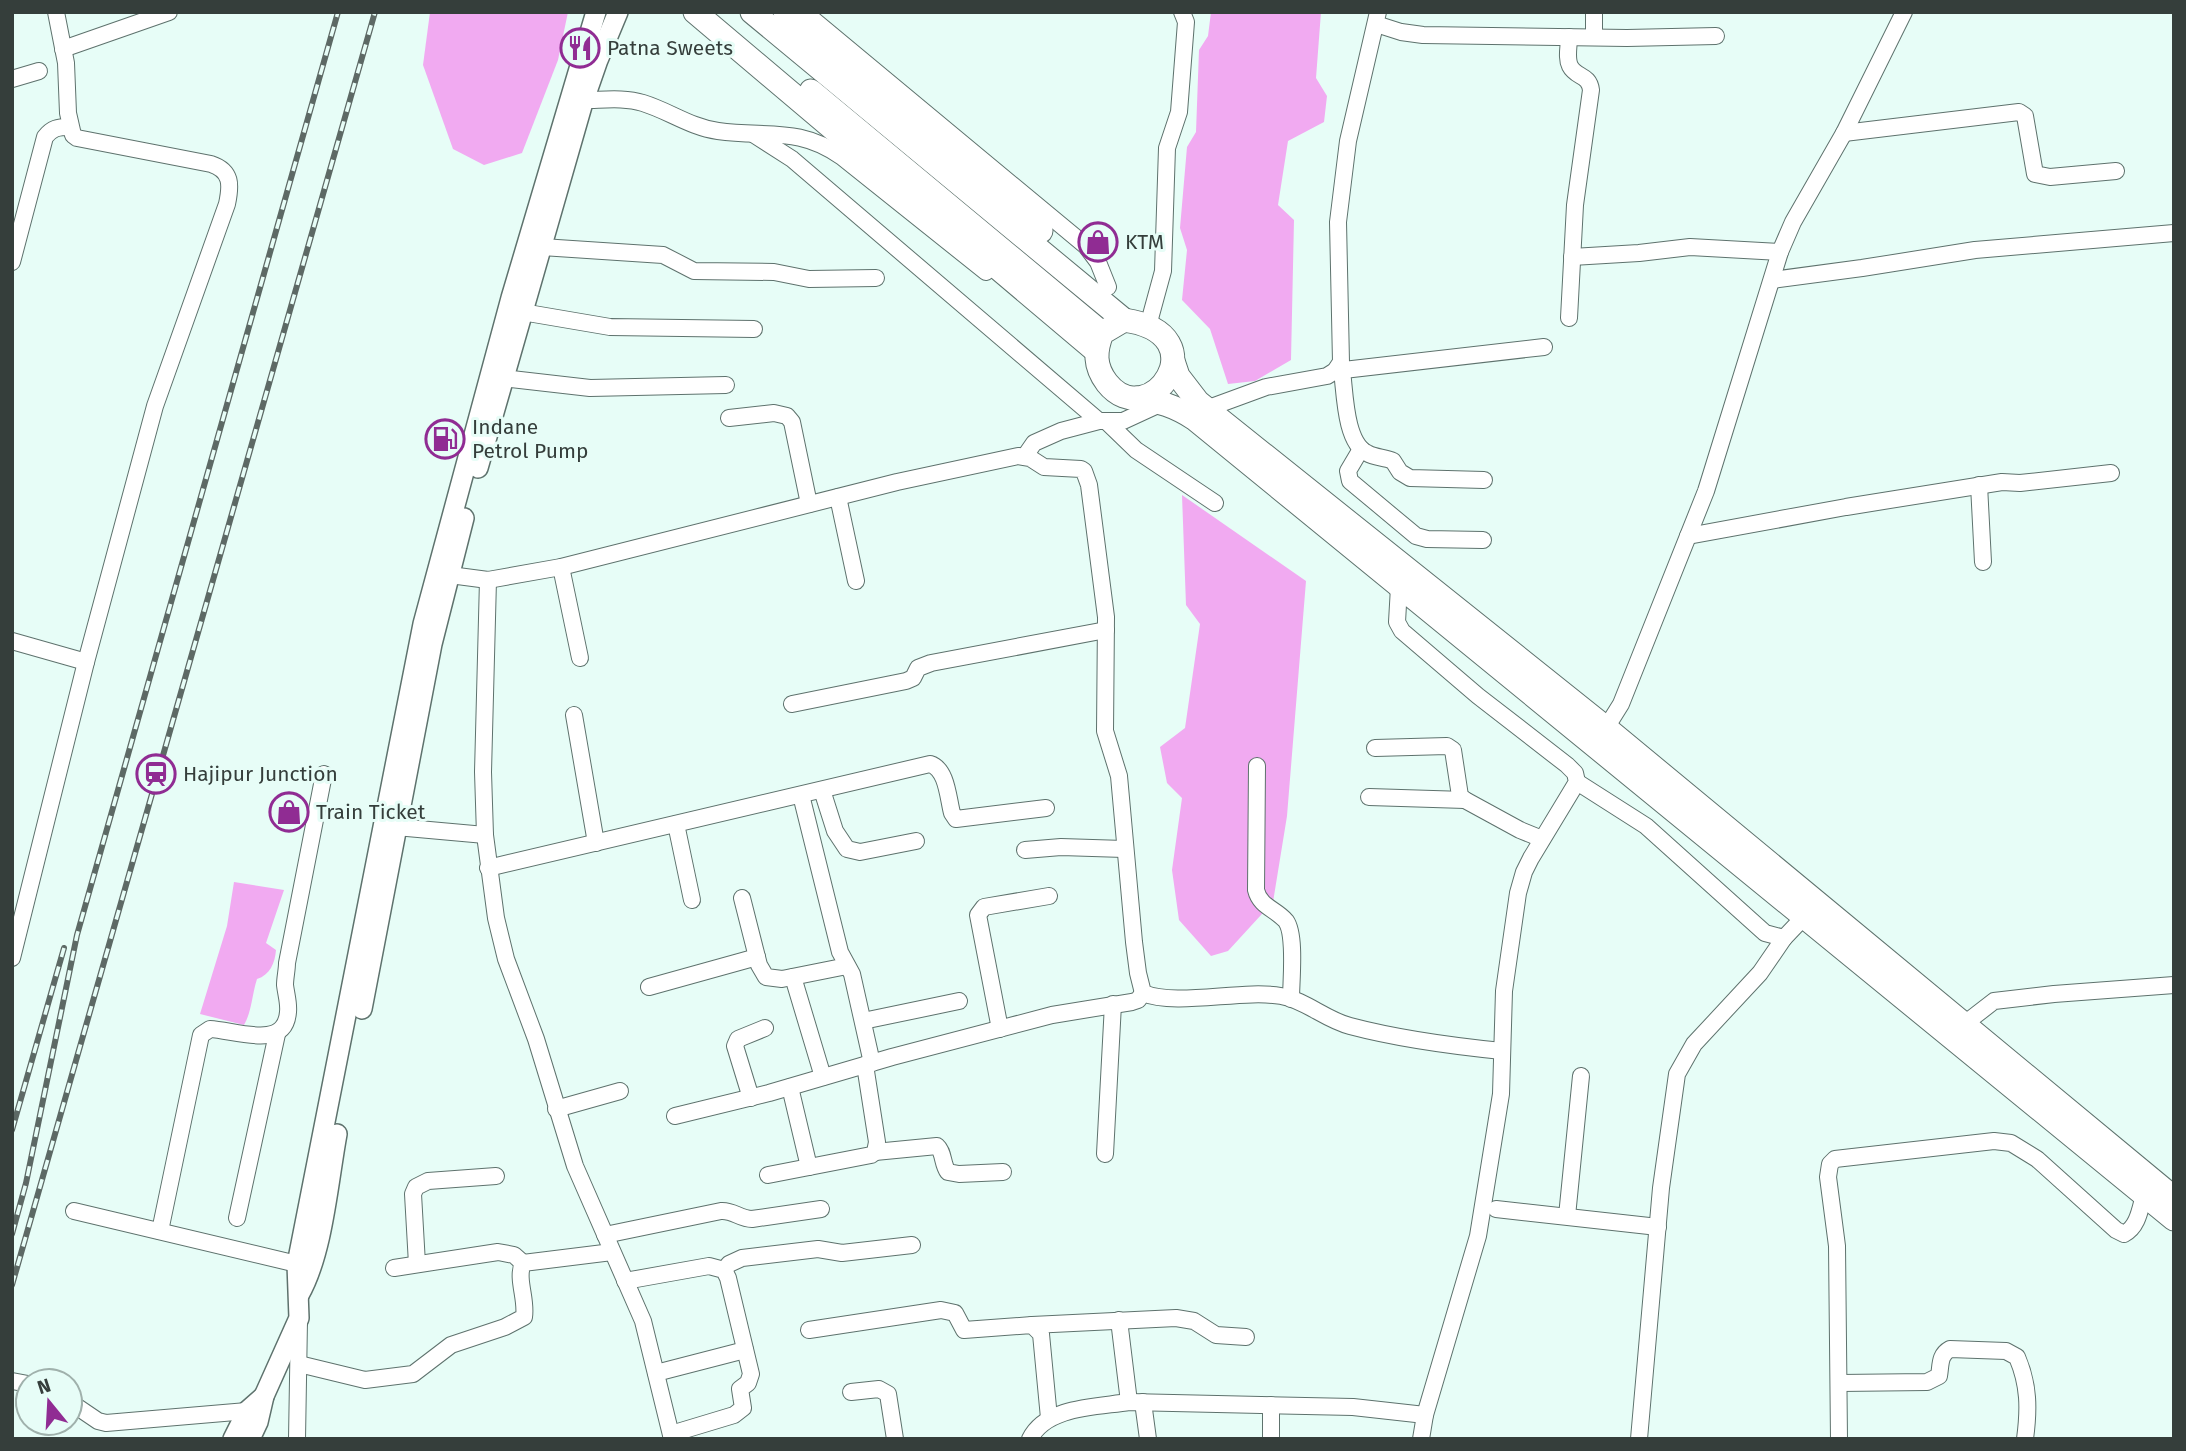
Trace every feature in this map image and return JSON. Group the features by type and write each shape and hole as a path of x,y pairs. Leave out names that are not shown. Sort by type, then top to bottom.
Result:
{"highway":[{"path":"695,12 1092,340"},
{"path":"717,12 1059,296 1092,340 1098,365 1106,382 1113,389 1136,398 1164,403 1195,419 2174,1219"},
{"path":"752,12 1071,276 1136,323 1163,334 1178,376 1206,409 1606,728 2174,1198"},
{"path":"785,12 1108,287 1125,305 1136,323"},
{"path":"1092,340 1136,323"},
{"path":"1136,398 1155,393 1162,388 1170,375 1173,361"}],"main road":[{"path":"299,1296 310,1276 316,1256 396,827 432,644 450,575 468,477 521,262 596,12"},
{"path":"250,1439 258,1422 264,1396 299,1318 298,1264 423,624 468,477 503,377 584,100 618,12"},
{"path":"233,1439 247,1411 264,1396"}],"street":[{"path":"12,958 86,662 155,406 223,217 231,184 229,177 218,167 73,135 69,127 63,49 56,12"},
{"path":"63,49 169,12"},
{"path":"804,12 1086,246 1098,262 1108,287"},
{"path":"1136,323 1163,271 1167,148 1177,120 1180,101 1186,22 1182,12"},
{"path":"1594,12 1594,37"},
{"path":"1606,728 1621,704 1706,491 1780,251 1793,222 1844,133 1904,12"},
{"path":"1484,480 1410,478 1399,472 1393,461 1368,454 1361,449 1351,433 1338,371 1342,345 1338,222 1348,141 1377,18 1401,32 1423,35 1716,36"},
{"path":"1569,37 1569,63 1575,72 1586,77 1591,90 1575,205 1569,318"},
{"path":"12,79 39,71"},
{"path":"584,100 642,102 695,126 719,131 801,136 828,147 1048,321 1069,335 1092,340"},
{"path":"1844,133 2019,112 2025,116 2035,174 2050,177 2116,171"},
{"path":"12,262 45,137 57,127 69,127"},
{"path":"751,132 793,159 1136,450 1215,503"},
{"path":"1772,279 1975,250 2174,233"},
{"path":"542,247 663,255 694,271 774,272 809,279 876,278"},
{"path":"1572,257 1690,247 1780,251"},
{"path":"522,313 610,327 754,329"},
{"path":"1206,409 1254,390 1327,376 1338,371 1544,347"},
{"path":"503,377 590,388 726,385"},
{"path":"1025,456 1034,443 1062,431 1102,421 1123,421 1164,403"},
{"path":"729,418 774,413 788,416 792,422 809,504"},
{"path":"1361,449 1348,471 1350,481 1416,536 1427,539 1483,540"},
{"path":"450,575 488,580 562,567 838,497 1025,456 1044,467 1084,471 1089,485 1104,594 1105,731 1119,776 1124,849 1138,973 1143,993 1149,996 1183,997 1261,994 1291,999 1349,1026 1447,1045 1502,1051"},
{"path":"1688,536 1979,485 2111,473"},
{"path":"1979,485 1983,562"},
{"path":"838,497 856,581"},
{"path":"562,567 580,658"},
{"path":"488,580 483,772 485,835 496,918 506,959 536,1039 575,1166 612,1252 625,1281 643,1321 671,1436 740,1412 743,1402 740,1389 751,1379 724,1270 709,1266 625,1281"},
{"path":"1399,587 1396,613 1402,631 1478,696 1567,765 1575,773 1577,782 1524,872 1518,893 1504,990 1501,1094 1478,1236 1425,1415 1421,1439"},
{"path":"792,704 906,681 913,678 918,668 931,663 1106,630"},
{"path":"12,642 86,662"},
{"path":"574,715 596,843"},
{"path":"1375,748 1447,746 1453,750 1460,796 1542,839"},
{"path":"488,868 930,764 940,771 956,819 1046,807"},
{"path":"1257,766 1256,890 1263,904 1290,928 1291,999"},
{"path":"237,1218 277,1034 286,1023 288,1011 285,983 288,963 324,774"},
{"path":"1577,782 1646,826 1765,933 1784,938"},
{"path":"822,790 835,831 847,849 860,852 916,841"},
{"path":"801,795 840,952 852,974 863,1021 877,1142 875,1152"},
{"path":"1369,797 1465,800"},
{"path":"676,824 692,900"},
{"path":"396,827 485,835"},
{"path":"1025,850 1061,847 1124,849"},
{"path":"1000,1029 978,915 984,907 1049,896"},
{"path":"742,898 757,957 766,977 782,979 847,966"},
{"path":"1639,1439 1658,1227 1676,1074 1695,1044 1760,974 1784,938 1804,917"},
{"path":"649,988 757,957"},
{"path":"793,977 823,1077"},
{"path":"1963,1025 1994,1001 2174,985"},
{"path":"675,1116 751,1098 1068,1011 1132,1002 1138,1000 1143,993"},
{"path":"863,1021 958,1001"},
{"path":"1105,1154 1113,1004"},
{"path":"751,1098 735,1046 738,1039 765,1028"},
{"path":"160,1231 201,1035 210,1029 264,1036 277,1034"},
{"path":"1567,1216 1581,1076"},
{"path":"790,1087 809,1167"},
{"path":"556,1109 620,1091"},
{"path":"1839,1439 1837,1246 1828,1177 1830,1164 1836,1159 1994,1141 2011,1143 2037,1159 2116,1230 2124,1234 2135,1224 2144,1195"},
{"path":"768,1175 875,1152 937,1146 941,1149 944,1167 948,1172 1003,1172"},
{"path":"417,1264 413,1194 416,1186 428,1181 496,1176"},
{"path":"605,1235 727,1210 745,1219 821,1209"},
{"path":"1496,1209 1658,1227"},
{"path":"74,1211 298,1264"},
{"path":"724,1270 729,1264 742,1258 818,1249 842,1253 912,1245"},
{"path":"394,1268 498,1252 514,1255 523,1262 612,1252"},
{"path":"299,1364 365,1380 413,1374 452,1345 505,1327 524,1317 521,1275 523,1262"},
{"path":"809,1330 942,1310 955,1313 964,1330 1119,1320 1186,1319 1216,1335 1247,1337"},
{"path":"296,1439 299,1318"},
{"path":"1119,1320 1136,1402 1148,1439"},
{"path":"1032,1325 1041,1334 1049,1418"},
{"path":"1840,1383 1927,1381 1938,1376 1941,1359 1950,1349 2006,1350 2017,1357 2027,1386 2029,1410 2025,1439"},
{"path":"656,1373 745,1350"},
{"path":"851,1392 879,1389 888,1394 895,1439"},
{"path":"1030,1439 1034,1431 1049,1418 1098,1406 1136,1402 1353,1407 1425,1415"},
{"path":"1271,1405 1271,1439"},
{"path":"84,1412 106,1423 247,1411"}],"shaded area":[{"path":"430,12 568,12 558,60 522,153 484,165 453,149 423,65"},
{"path":"1211,12 1321,12 1316,78 1327,96 1324,122 1288,141 1278,205 1294,220 1291,360 1255,381 1228,384 1210,329 1182,300 1187,250 1180,228 1187,147 1196,132 1199,50 1208,36"},
{"path":"1182,495 1306,581 1287,816 1273,902 1228,951 1211,956 1179,920 1172,870 1182,798 1167,783 1160,747 1185,728 1200,624 1186,605"},
{"path":"234,882 284,890 266,943 276,950 274,959 271,968 257,979 244,1025 200,1014 227,926"}],"railway":[{"path":"12,1234 26,1183 77,935 338,12"},
{"path":"12,1285 375,12"},
{"path":"12,1130 64,948"}],"place":[{"name":"Patna Sweets","path":"580,48"},
{"name":"KTM","path":"1098,242"},
{"name":"Indane Petrol Pump","path":"445,439"},
{"name":"Hajipur Junction","path":"156,774"},
{"name":"Train Ticket","path":"289,812"}]}
